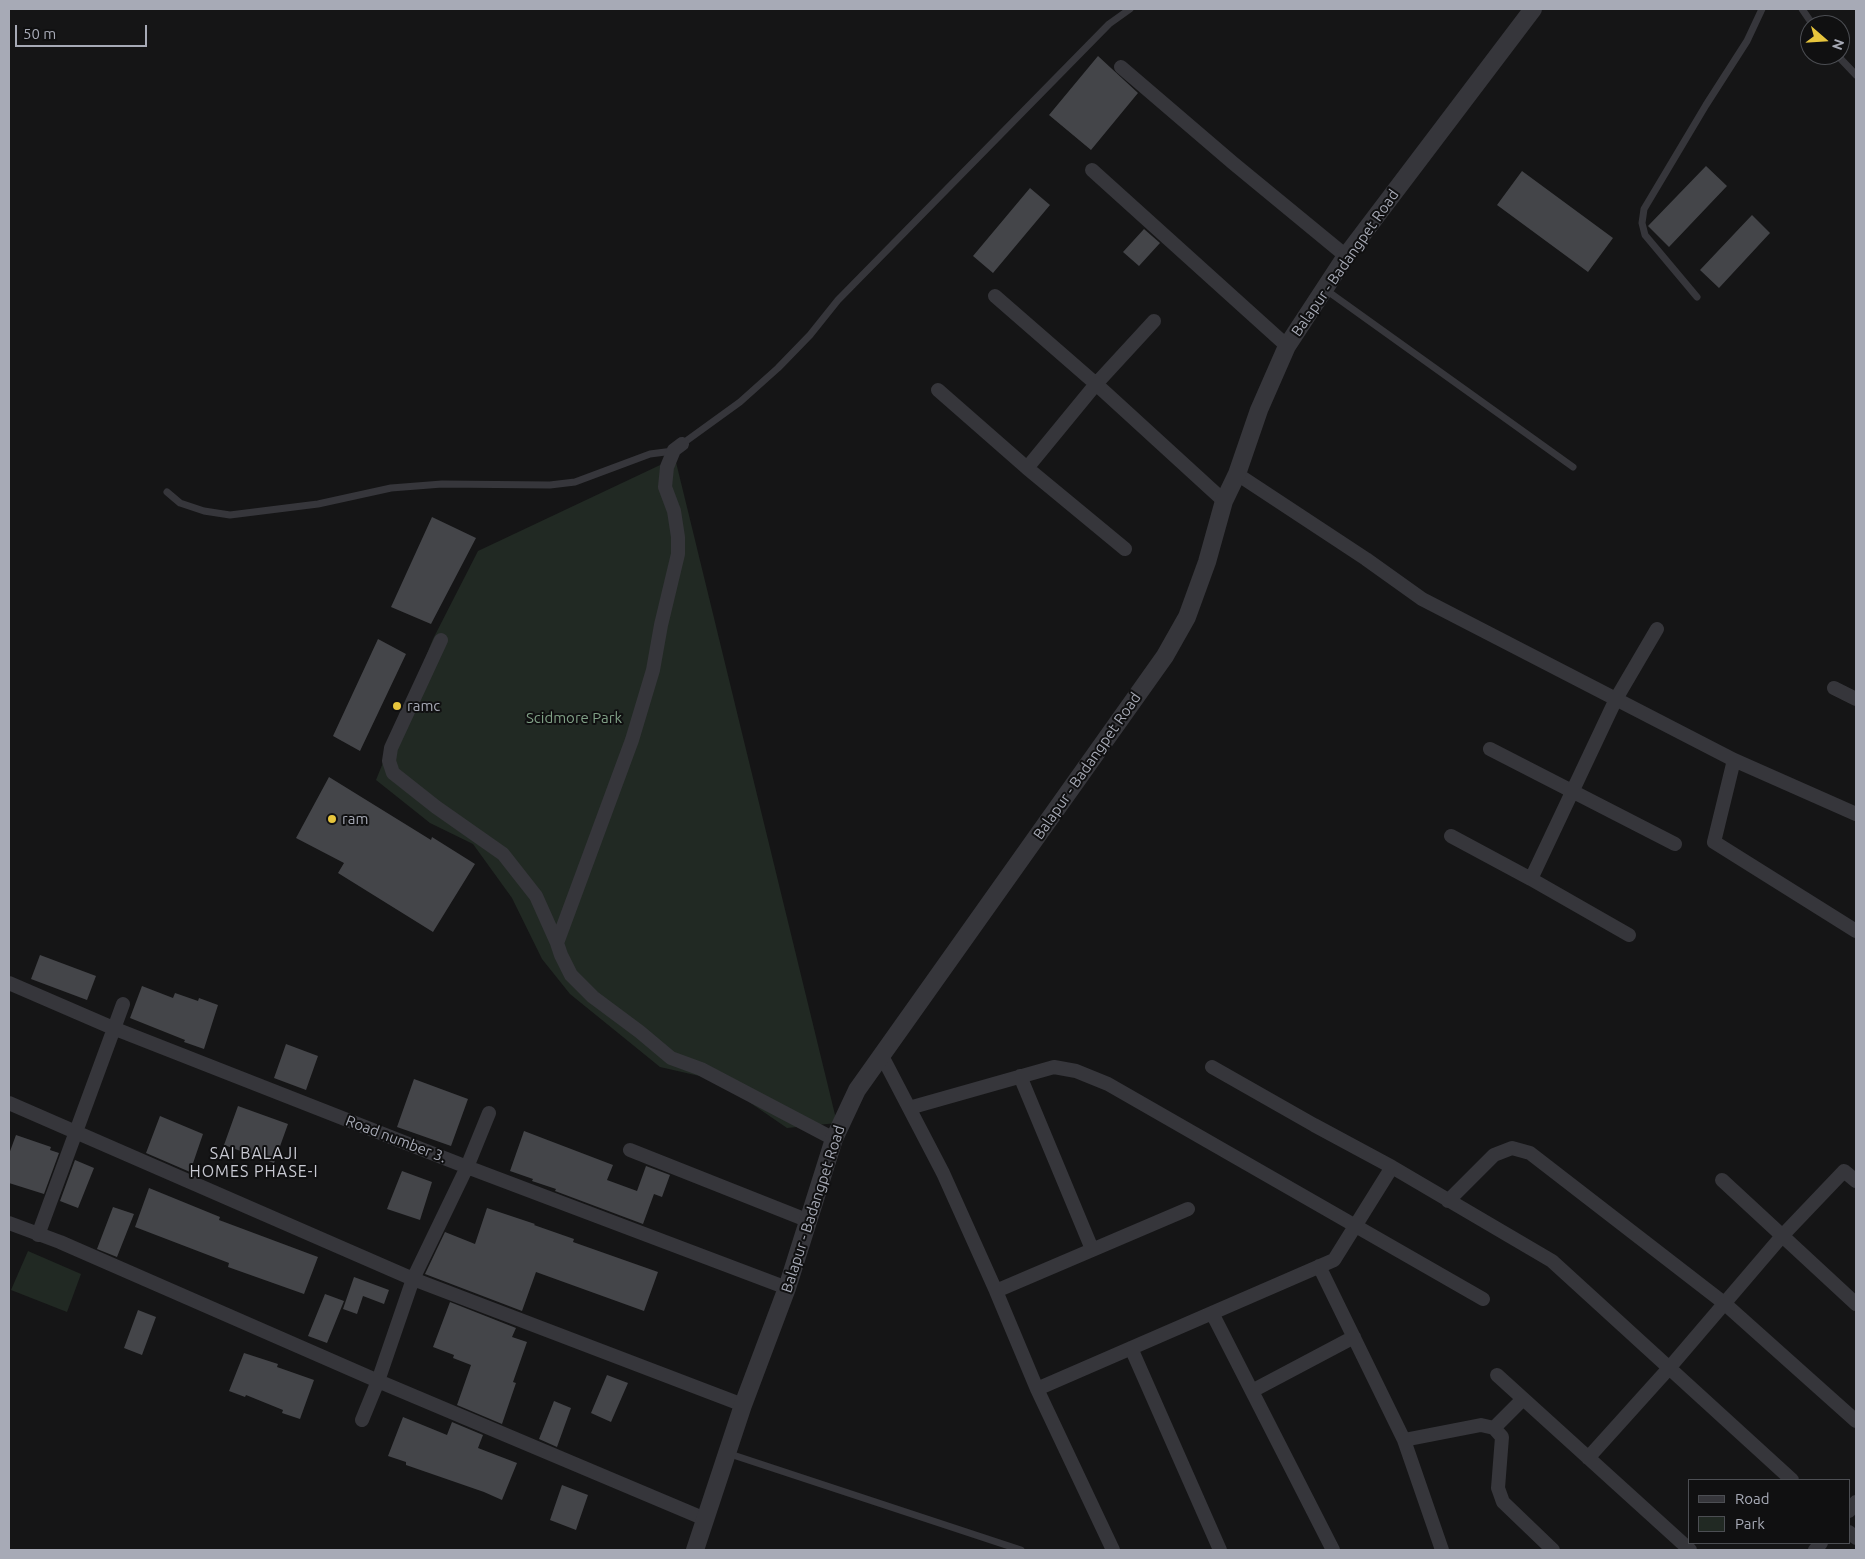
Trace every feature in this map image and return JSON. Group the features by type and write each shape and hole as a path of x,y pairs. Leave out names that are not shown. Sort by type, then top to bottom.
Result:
{"street":[{"name":"Balapur - Badangpet Road","path":"696,1550 743,1405 787,1288 834,1139 856,1090 1165,656 1187,617 1207,562 1224,501 1237,474 1259,410 1287,346 1346,256 1533,9"},
{"path":"1121,67 1346,256"},
{"path":"1092,170 1287,346"},
{"path":"994,296 1096,384 1224,501"},
{"path":"1027,468 1096,384 1154,321"},
{"path":"938,390 1027,468 1125,549"},
{"path":"558,943 632,740 653,670 662,617 678,554 678,537 674,511 665,487 667,467 678,447"},
{"path":"1237,474 1366,559 1422,599 1734,760 1856,814"},
{"path":"1531,879 1616,699 1657,629"},
{"path":"441,640 391,748 389,761 393,773 436,807 502,854 536,896 571,975 593,997 671,1058 701,1069 834,1139"},
{"path":"1834,688 1856,699"},
{"path":"1490,749 1676,844"},
{"path":"1734,760 1714,842 1856,931"},
{"path":"1451,836 1629,935"},
{"name":"Road number 3.","path":"9,983 114,1028 467,1167 787,1288"},
{"path":"38,1235 123,1004"},
{"path":"882,1056 943,1173 1038,1389 1113,1550"},
{"path":"909,1108 1054,1067 1076,1070 1108,1084 1483,1299"},
{"path":"1212,1067 1392,1167 1552,1261 1791,1479"},
{"path":"1020,1076 1092,1249"},
{"path":"9,1103 74,1133 413,1279 743,1405"},
{"path":"362,1420 378,1381 413,1279 467,1167 489,1113"},
{"path":"1448,1201 1494,1155 1512,1148 1530,1153 1724,1303 1856,1421"},
{"path":"630,1150 809,1221"},
{"path":"1038,1389 1334,1260 1392,1167"},
{"path":"1588,1458 1670,1367 1782,1236 1844,1171 1856,1181"},
{"path":"1722,1180 1856,1304"},
{"path":"996,1291 1188,1209"},
{"path":"9,1223 60,1242 378,1381 705,1519"},
{"path":"1319,1266 1404,1440 1442,1550"},
{"path":"1212,1313 1333,1550"},
{"path":"1252,1391 1354,1338"},
{"path":"1131,1348 1220,1550"},
{"path":"1497,1374 1690,1550"},
{"path":"1494,1428 1523,1399"},
{"path":"1404,1440 1481,1425 1494,1428 1502,1437 1498,1488 1503,1502 1553,1550"}],"lane":[{"path":"167,492 180,503 204,511 230,515 318,504 391,488 442,484 550,486 575,482 650,454 678,447 740,402 778,368 810,335 838,300 1109,24 1130,9"},
{"path":"1696,297 1645,235 1642,222 1644,209 1706,104 1748,41 1762,9"},
{"path":"1846,65 1856,75"},
{"path":"1324,289 1573,467"},
{"path":"727,1453 1022,1550"}],"green space":[{"name":"Scidmore Park","path":"675,458 837,1123 787,1128 717,1080 660,1067 570,994 542,959 512,898 473,844 430,823 376,780 433,639 478,551"},
{"path":"28,1251 81,1274 67,1312 11,1290"}],"building":[{"path":"1098,56 1138,93 1091,150 1049,115"},
{"path":"1706,166 1727,186 1669,247 1648,226"},
{"path":"1522,171 1613,238 1588,272 1497,205"},
{"path":"1030,188 1050,205 993,273 973,256"},
{"path":"1752,215 1770,233 1719,288 1700,270"},
{"path":"1144,229 1160,243 1139,266 1123,252"},
{"path":"432,517 476,538 431,624 391,607"},
{"path":"378,639 406,654 360,751 333,736"},
{"path":"329,777 431,840 432,837 475,864 433,932 338,873 344,863 296,838"},
{"path":"40,955 96,976 87,1000 31,979"},
{"path":"142,986 173,998 175,993 198,1001 199,998 218,1005 204,1049 130,1018"},
{"path":"286,1044 318,1056 306,1090 274,1078"},
{"path":"414,1079 468,1099 451,1146 397,1127"},
{"path":"238,1106 288,1124 274,1163 224,1145"},
{"path":"160,1116 203,1134 190,1172 146,1153"},
{"path":"524,1131 613,1165 607,1180 637,1191 646,1166 670,1175 662,1197 654,1194 643,1224 555,1191 556,1189 510,1171"},
{"path":"16,1135 51,1147 50,1150 59,1153 44,1194 9,1183 9,1154"},
{"path":"75,1160 94,1168 78,1208 60,1201"},
{"path":"402,1171 432,1182 420,1220 387,1209"},
{"path":"149,1188 220,1217 219,1220 318,1257 304,1294 228,1267 229,1263 135,1227"},
{"path":"113,1207 134,1214 117,1257 97,1249"},
{"path":"487,1208 535,1224 574,1239 573,1242 658,1272 644,1311 536,1272 522,1311 425,1274 445,1232 475,1244"},
{"path":"354,1277 389,1290 384,1304 363,1296 357,1314 343,1309"},
{"path":"325,1294 344,1301 327,1343 308,1336"},
{"path":"450,1302 516,1328 512,1337 527,1342 513,1382 516,1383 502,1424 457,1405 471,1365 453,1358 454,1355 433,1347"},
{"path":"138,1310 156,1317 142,1355 124,1348"},
{"path":"244,1353 278,1364 277,1367 314,1380 300,1419 282,1413 283,1410 246,1395 245,1397 229,1391"},
{"path":"607,1375 628,1383 611,1422 591,1413"},
{"path":"554,1401 571,1408 557,1447 539,1439"},
{"path":"403,1417 447,1435 452,1422 483,1435 478,1448 517,1463 502,1500 406,1465 406,1462 388,1456"},
{"path":"562,1485 588,1495 576,1530 550,1520"}],"place":[{"name":"ramc","path":"397,706"},
{"name":"ram","path":"332,819"}],"district":[{"name":"SAI BALAJI HOMES PHASE-I","path":"254,1163"}]}
